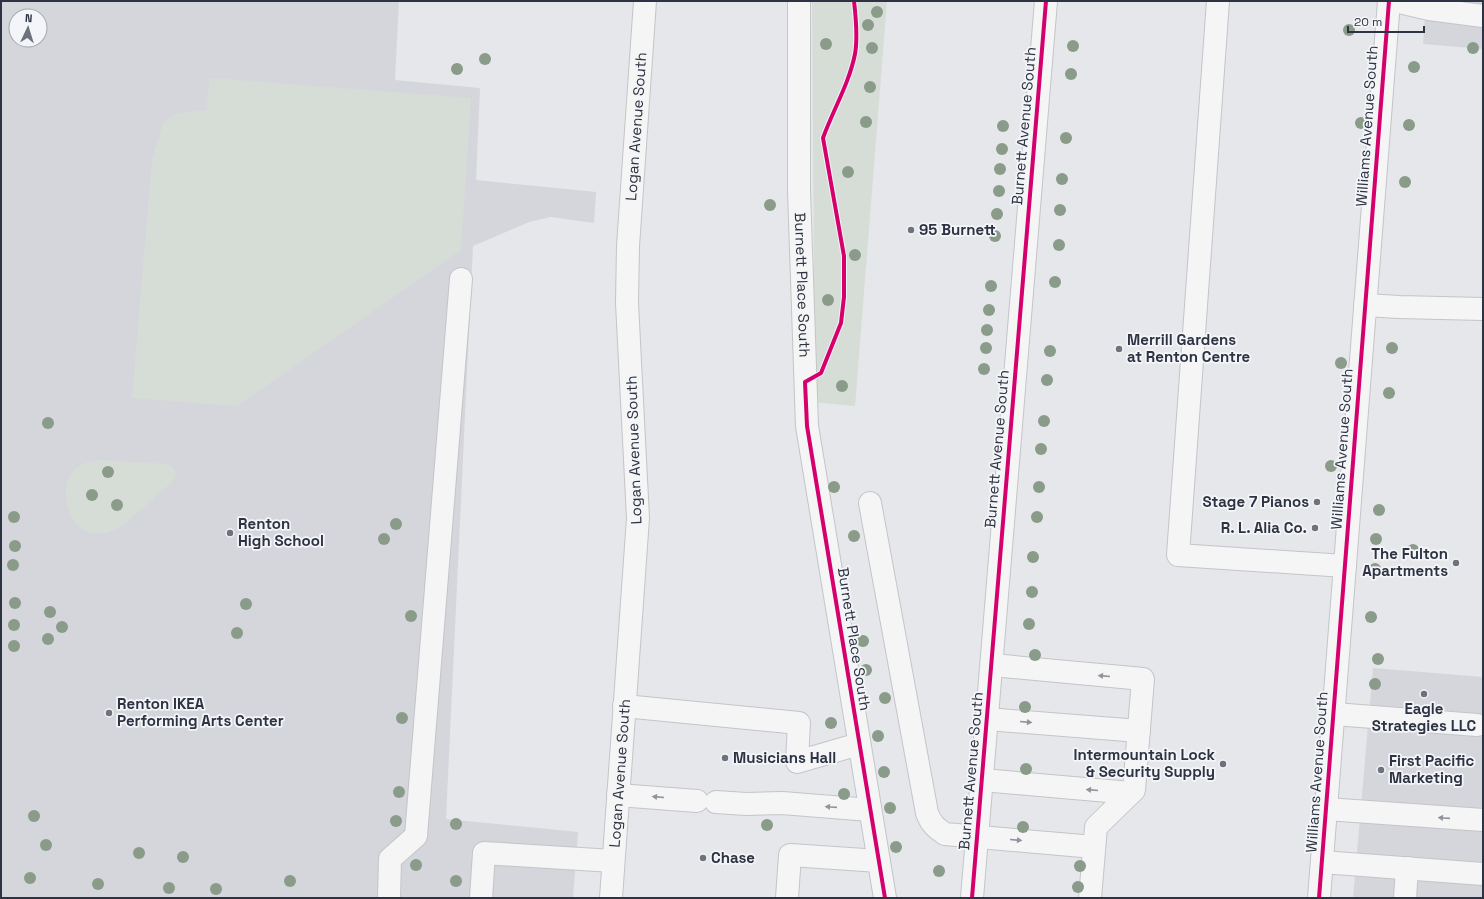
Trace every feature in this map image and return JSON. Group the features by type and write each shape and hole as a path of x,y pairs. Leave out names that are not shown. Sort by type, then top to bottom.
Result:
{"street":[{"name":"Logan Avenue South","path":"611,898 638,518 627,303 628,246 645,1"},
{"name":"Burnett Place South","path":"799,1 799,191 807,426 885,898"},
{"name":"Burnett Avenue South","path":"979,898 978,837 982,780 1046,1"},
{"path":"1218,1 1178,554 1345,566"},
{"name":"Williams Avenue South","path":"1319,898 1389,1"},
{"path":"1395,1 1429,9 1483,16"},
{"path":"389,898 390,859 416,836 461,280"},
{"path":"1365,305 1399,308 1483,309"},
{"path":"870,503 927,813 930,822 945,834 1094,847"},
{"path":"992,665 1143,680 1134,790 1096,827 1090,898"},
{"path":"624,706 799,722 797,762 859,744"},
{"path":"1334,714 1477,725"},
{"path":"987,719 1139,731"},
{"path":"982,780 1131,793"},
{"path":"618,795 746,804 782,803 870,810"},
{"path":"1326,809 1483,820"},
{"path":"481,898 484,853 613,861"},
{"path":"787,898 790,855 879,861"},
{"path":"1322,862 1483,874"},
{"path":"1405,898 1407,868"}],"shaded area":[{"name":"Renton High School","path":"1,1 399,1 395,80 480,88 476,180 596,192 594,223 551,217 529,222 473,246 446,819 578,832 573,898 1,898"},
{"path":"812,1 887,1 855,406 812,402 814,265"},
{"path":"1426,1 1483,1 1483,49 1423,44"},
{"path":"210,78 471,98 461,250 237,406 132,398 152,160 163,123 175,114 206,110"},
{"path":"98,460 166,464 173,468 176,476 171,483 122,526 108,532 92,533 83,529 76,523 70,514 66,493 67,483 71,474 78,467 88,462"},
{"path":"1373,668 1483,677 1483,898 1353,898"}],"cycle path":[{"path":"854,1 857,34 855,54 849,76 823,138 844,256 844,297 841,323 821,373 805,382 807,426 885,898"},
{"path":"972,898 1046,1"},
{"path":"1319,898 1389,1"}],"place":[{"name":"95 Burnett","path":"911,230"},
{"name":"Merrill Gardens at Renton Centre","path":"1119,349"},
{"name":"Stage 7 Pianos","path":"1317,502"},
{"name":"R. L. Alia Co.","path":"1315,528"},
{"name":"Renton High School","path":"230,533"},
{"name":"The Fulton Apartments","path":"1456,563"},
{"name":"Eagle Strategies LLC","path":"1424,694"},
{"name":"Renton IKEA Performing Arts Center","path":"109,713"},
{"name":"Musicians Hall","path":"725,758"},
{"name":"Intermountain Lock & Security Supply","path":"1223,764"},
{"name":"First Pacific Marketing","path":"1381,770"},
{"name":"Chase","path":"703,858"}]}
